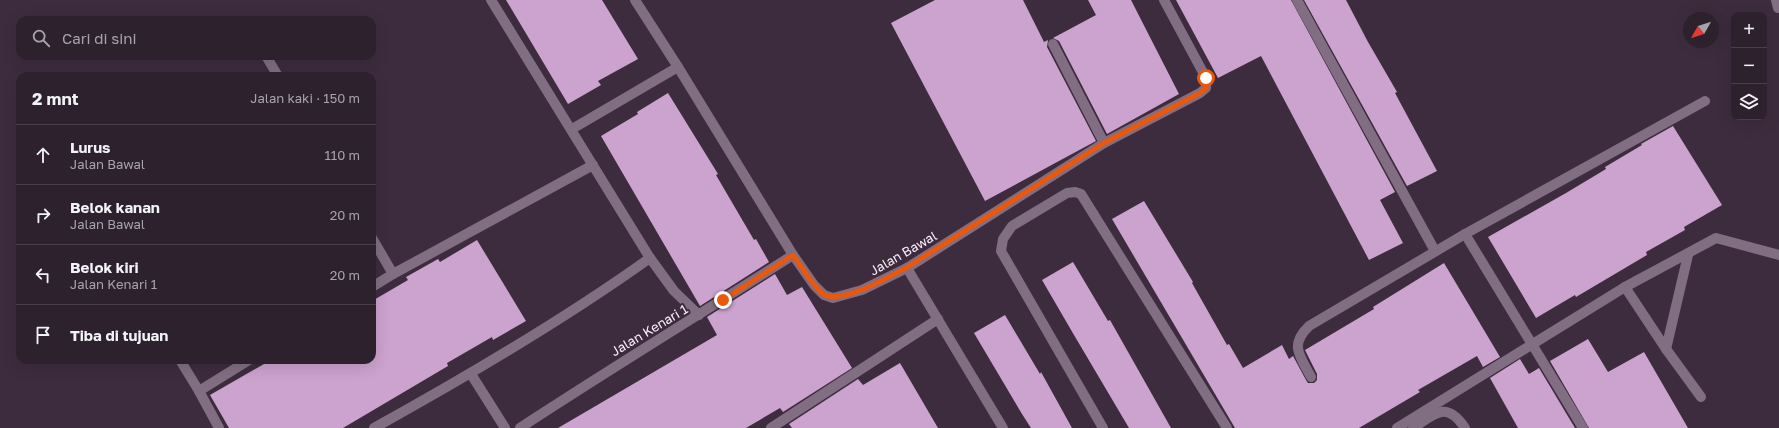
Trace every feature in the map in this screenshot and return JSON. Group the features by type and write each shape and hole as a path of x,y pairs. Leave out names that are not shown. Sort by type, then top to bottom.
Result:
{"street":[{"path":"491,0 572,129 650,258 674,291 699,316"},
{"name":"Jalan Bawal","path":"635,0 678,67 793,255 824,295 833,298 862,290 906,268 1104,143 1200,93 1206,88 1206,78 1164,0"},
{"path":"1297,0 1435,251"},
{"path":"1053,44 1104,143"},
{"path":"268,60 276,72"},
{"path":"572,129 678,67"},
{"path":"1311,377 1298,353 1297,342 1300,334 1309,326 1435,251 1705,101"},
{"path":"376,285 593,165"},
{"path":"1103,428 1001,251 1003,239 1012,226 1067,193 1075,192 1081,194 1227,428"},
{"path":"1465,234 1533,343 1583,428"},
{"path":"1398,428 1625,287 1688,255 1707,242 1716,238 1779,255"},
{"path":"376,245 394,274"},
{"name":"Jalan Kenari 1","path":"520,428 617,364 699,316 793,255"},
{"path":"1666,349 1688,255"},
{"path":"374,428 472,374 650,258"},
{"path":"906,268 938,319 1002,428"},
{"path":"1625,287 1700,397"},
{"path":"771,428 938,319"},
{"path":"182,364 219,428"},
{"path":"199,391 243,364"},
{"path":"472,374 505,428"},
{"path":"1413,428 1438,412 1448,412 1456,416 1464,428"}],"building":[{"path":"506,0 602,0 638,59 598,81 601,85 568,104"},
{"path":"935,0 1023,0 1044,42 1048,40 1047,47 1096,141 985,201 891,23"},
{"path":"1088,0 1131,0 1179,94 1107,134 1059,41 1053,38 1096,15"},
{"path":"1176,0 1291,0 1395,192 1380,200 1403,243 1369,260 1261,56 1218,78"},
{"path":"1304,0 1346,0 1397,92 1395,93 1437,171 1407,186"},
{"path":"668,93 718,174 716,175 754,240 756,239 769,262 700,306 601,136 638,114 637,112"},
{"path":"1673,126 1722,205 1684,227 1685,230 1646,252 1647,255 1576,297 1575,295 1536,318 1488,237 1606,169 1605,167"},
{"path":"1144,201 1193,282 1192,283 1227,345 1229,344 1243,368 1282,345 1289,359 1293,356 1308,383 1314,383 1317,380 1317,374 1305,350 1374,309 1373,307 1444,263 1500,357 1483,367 1477,356 1418,390 1420,392 1359,428 1235,428 1112,219"},
{"path":"477,240 526,321 493,340 492,337 447,363 448,366 343,428 229,428 210,395 264,364 376,364 376,299 408,280 406,277 438,259 440,262"},
{"path":"1073,262 1108,321 1110,320 1171,428 1129,428 1074,335 1042,280"},
{"path":"775,274 787,295 802,287 852,368 783,412 780,408 746,428 558,428 717,335 707,317"},
{"path":"1005,315 1040,374 1041,372 1072,428 1031,428 1022,414 974,333"},
{"path":"1588,339 1608,372 1644,352 1688,428 1589,428 1550,361"},
{"path":"1520,359 1529,374 1539,368 1575,428 1518,428 1490,378"},
{"path":"900,363 938,428 792,428 789,424 858,379 863,385"}],"route":[{"path":"723,300 793,255 824,295 833,298 862,290 878,283 906,268 1104,143 1200,93 1206,88 1206,78"}]}
